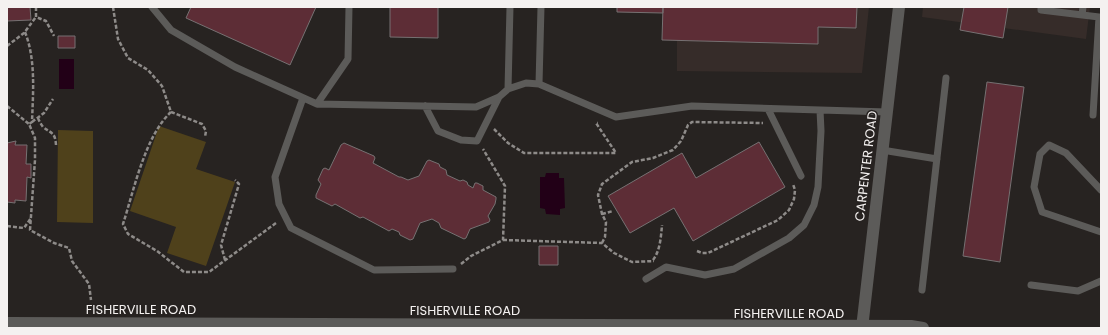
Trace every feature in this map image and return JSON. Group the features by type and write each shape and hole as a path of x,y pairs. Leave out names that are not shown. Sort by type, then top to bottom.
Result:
{"street":[{"name":"CARPENTER ROAD","path":"862,328 899,7"},
{"name":"FISHERVILLE ROAD","path":"7,323 310,326 915,328"}],"lane":[{"path":"152,7 171,30 235,68 316,104 476,107 499,97 508,89 526,83 539,84 616,117 692,106 887,112"},
{"path":"316,104 348,59 349,7"},
{"path":"508,89 510,7"},
{"path":"539,84 540,7"},
{"path":"1041,7 1041,10 1099,17 1093,115"},
{"path":"1082,15 1083,7"},
{"path":"922,290 946,78"},
{"path":"425,106 438,131 461,140 477,141 499,97"},
{"path":"303,98 275,177 279,204 291,228 374,270 453,269"},
{"path":"768,109 801,176"},
{"path":"646,279 666,267 705,275 734,269 789,238 804,225 814,205 818,187 821,130 820,110"},
{"path":"1101,190 1066,153 1049,145 1040,154 1034,188 1042,212 1101,232"},
{"path":"882,150 937,159"},
{"path":"1031,285 1078,291 1101,281"}],"path":[{"path":"7,46 25,32 36,17 36,7"},
{"path":"113,7 118,39 128,58 148,70 162,86 171,112 202,124 206,131 205,137"},
{"path":"36,17 46,21 54,36"},
{"path":"25,32 28,40 33,73 31,123 35,138 30,230 54,243 69,248 72,261 89,284 91,300"},
{"path":"31,123 44,113 53,99"},
{"path":"7,106 31,123"},
{"path":"171,112 162,120 152,138 144,160 123,224 128,234 158,251 184,272 209,272 285,216"},
{"path":"485,124 496,130 508,143 524,152 616,153 596,123 616,117"},
{"path":"38,118 42,126 52,132 56,137 56,145"},
{"path":"602,243 605,237 606,222 602,214 598,195 602,184 632,162 654,158 673,150 682,141 688,124 692,122 763,122 768,127"},
{"path":"477,141 490,159 505,186 503,240"},
{"path":"225,260 221,245 239,184 235,180"},
{"path":"697,251 708,253 778,220 789,210 794,199 795,190 793,181"},
{"path":"602,214 613,211"},
{"path":"7,226 24,228 31,218"},
{"path":"653,260 656,256 660,242 662,225"},
{"path":"453,269 470,256 503,240 602,243 614,253 632,262 653,260 666,267"}],"shaded area":[{"path":"677,7 869,7 862,73 677,71"},
{"path":"923,7 1090,7 1086,39 922,17"},
{"path":"59,59 74,59 74,89 59,89"},
{"path":"159,126 206,142 196,169 235,182 206,266 167,253 176,227 130,211"},
{"path":"58,130 93,131 93,223 57,222"},
{"path":"546,173 559,173 559,178 564,178 565,208 560,209 560,215 546,214 545,209 540,208 540,177 545,177"}],"building":[{"path":"7,7 30,7 31,20 7,21"},
{"path":"191,7 316,7 290,65 186,18"},
{"path":"390,7 438,7 438,38 390,37"},
{"path":"617,7 663,7 663,13 617,12"},
{"path":"663,7 857,7 856,28 818,27 818,44 662,40"},
{"path":"964,7 1008,7 1003,38 960,30"},
{"path":"58,36 75,36 75,48 58,48"},
{"path":"987,82 1024,87 1000,262 963,256"},
{"path":"16,141 15,145 27,145 26,164 31,164 31,178 27,177 26,201 15,200 15,203 7,202 7,143"},
{"path":"759,142 785,187 693,241 674,208 630,233 608,196 682,153 696,178"},
{"path":"344,143 374,156 375,158 373,163 399,177 408,180 419,176 429,160 439,164 440,167 446,170 447,175 460,181 463,180 467,182 468,185 473,188 475,183 483,186 483,190 496,197 495,204 488,216 490,220 489,222 470,229 466,238 464,239 441,228 439,223 432,219 420,223 413,239 410,240 400,235 399,232 392,229 389,231 363,217 360,218 335,204 332,206 316,198 321,184 318,180 323,169 325,168 329,170 341,145"},
{"path":"539,246 558,246 558,265 539,265"}]}
